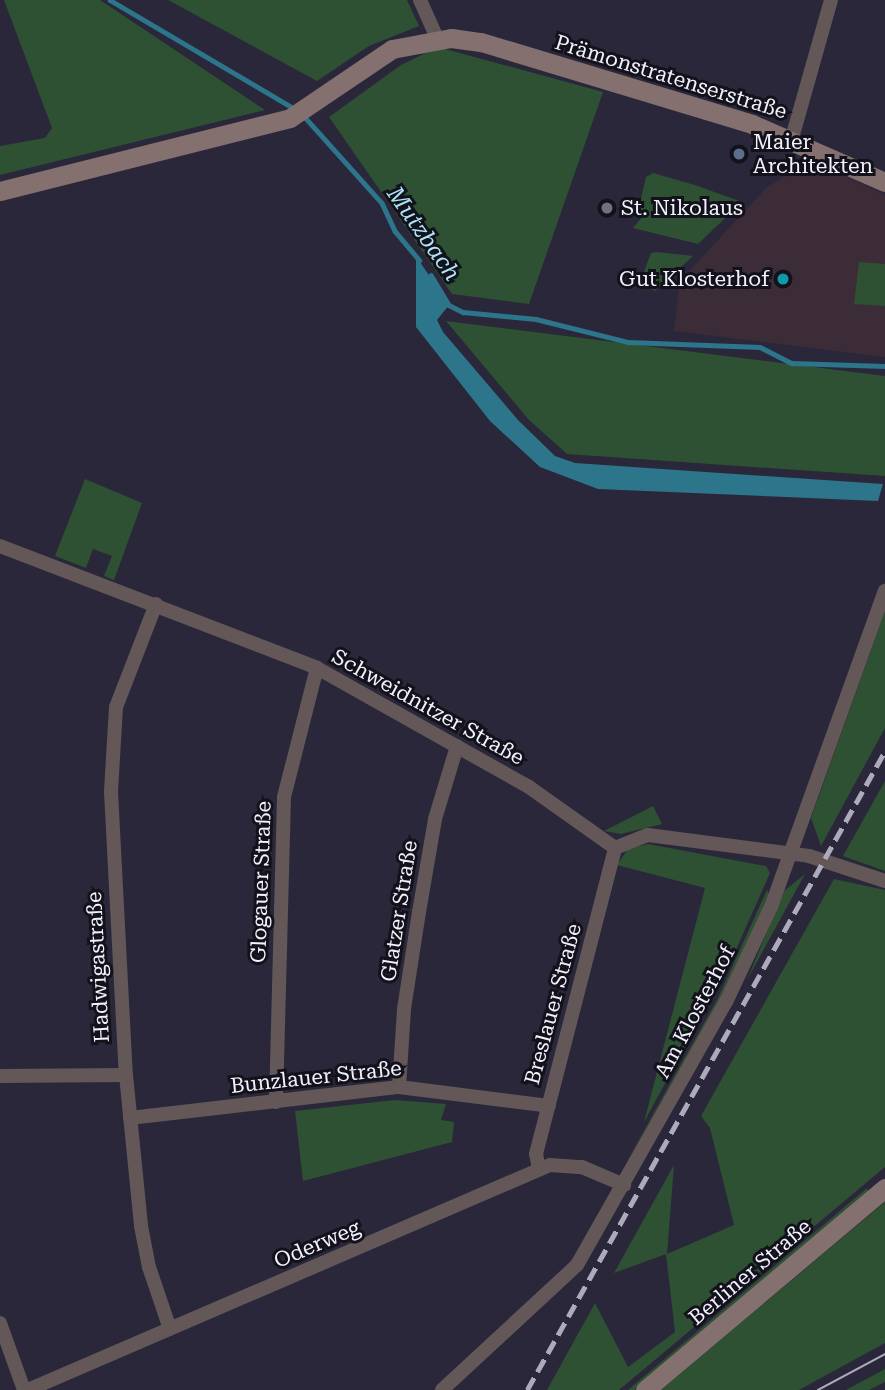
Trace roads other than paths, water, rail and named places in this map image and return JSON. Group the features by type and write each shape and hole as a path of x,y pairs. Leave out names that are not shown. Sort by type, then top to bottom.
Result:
{"main road":[{"name":"Prämonstratenserstraße","path":"0,191 295,116 392,48 437,38 481,42 792,138 885,182"},
{"name":"Berliner Straße","path":"645,1390 885,1188"}],"street":[{"path":"420,0 437,38"},
{"path":"792,138 831,0"},
{"name":"Schweidnitzer Straße","path":"0,546 317,668 528,787 615,849"},
{"name":"Am Klosterhof","path":"442,1390 577,1265 740,976 790,855 798,824 885,591"},
{"name":"Hadwigastraße","path":"156,604 116,707 113,745 113,868 126,1075 146,1254 170,1329"},
{"name":"Glogauer Straße","path":"276,1102 284,797 317,668"},
{"name":"Glatzer Straße","path":"399,1087 404,1009 419,912 435,819 457,746"},
{"path":"615,849 648,835 832,863 885,881"},
{"name":"Breslauer Straße","path":"539,1169 536,1154 615,849"},
{"path":"0,1076 126,1075"},
{"name":"Bunzlauer Straße","path":"130,1118 399,1087 549,1105"},
{"name":"Oderweg","path":"26,1390 539,1169 572,1166 624,1185"},
{"path":"0,1323 26,1390"}],"water":[{"path":"416,256 449,305 437,320 443,332 518,420 555,456 575,463 883,484 878,501 598,489 540,467 490,421 416,327"}],"waterway":[{"name":"Mutzbach","path":"110,0 293,108"},
{"name":"Mutzbach","path":"303,115 382,203 395,231 419,260"},
{"name":"Mutzbach","path":"431,275 449,305 463,312 536,319 628,342 760,347 792,363 885,366"}],"tram line":[{"path":"818,1390 885,1354"}],"railway":[{"path":"527,1390 885,751"}],"place":[{"name":"Maier Architekten","path":"739,154"},
{"name":"St. Nikolaus","path":"607,208"},
{"name":"Gut Klosterhof","path":"783,279"}]}
